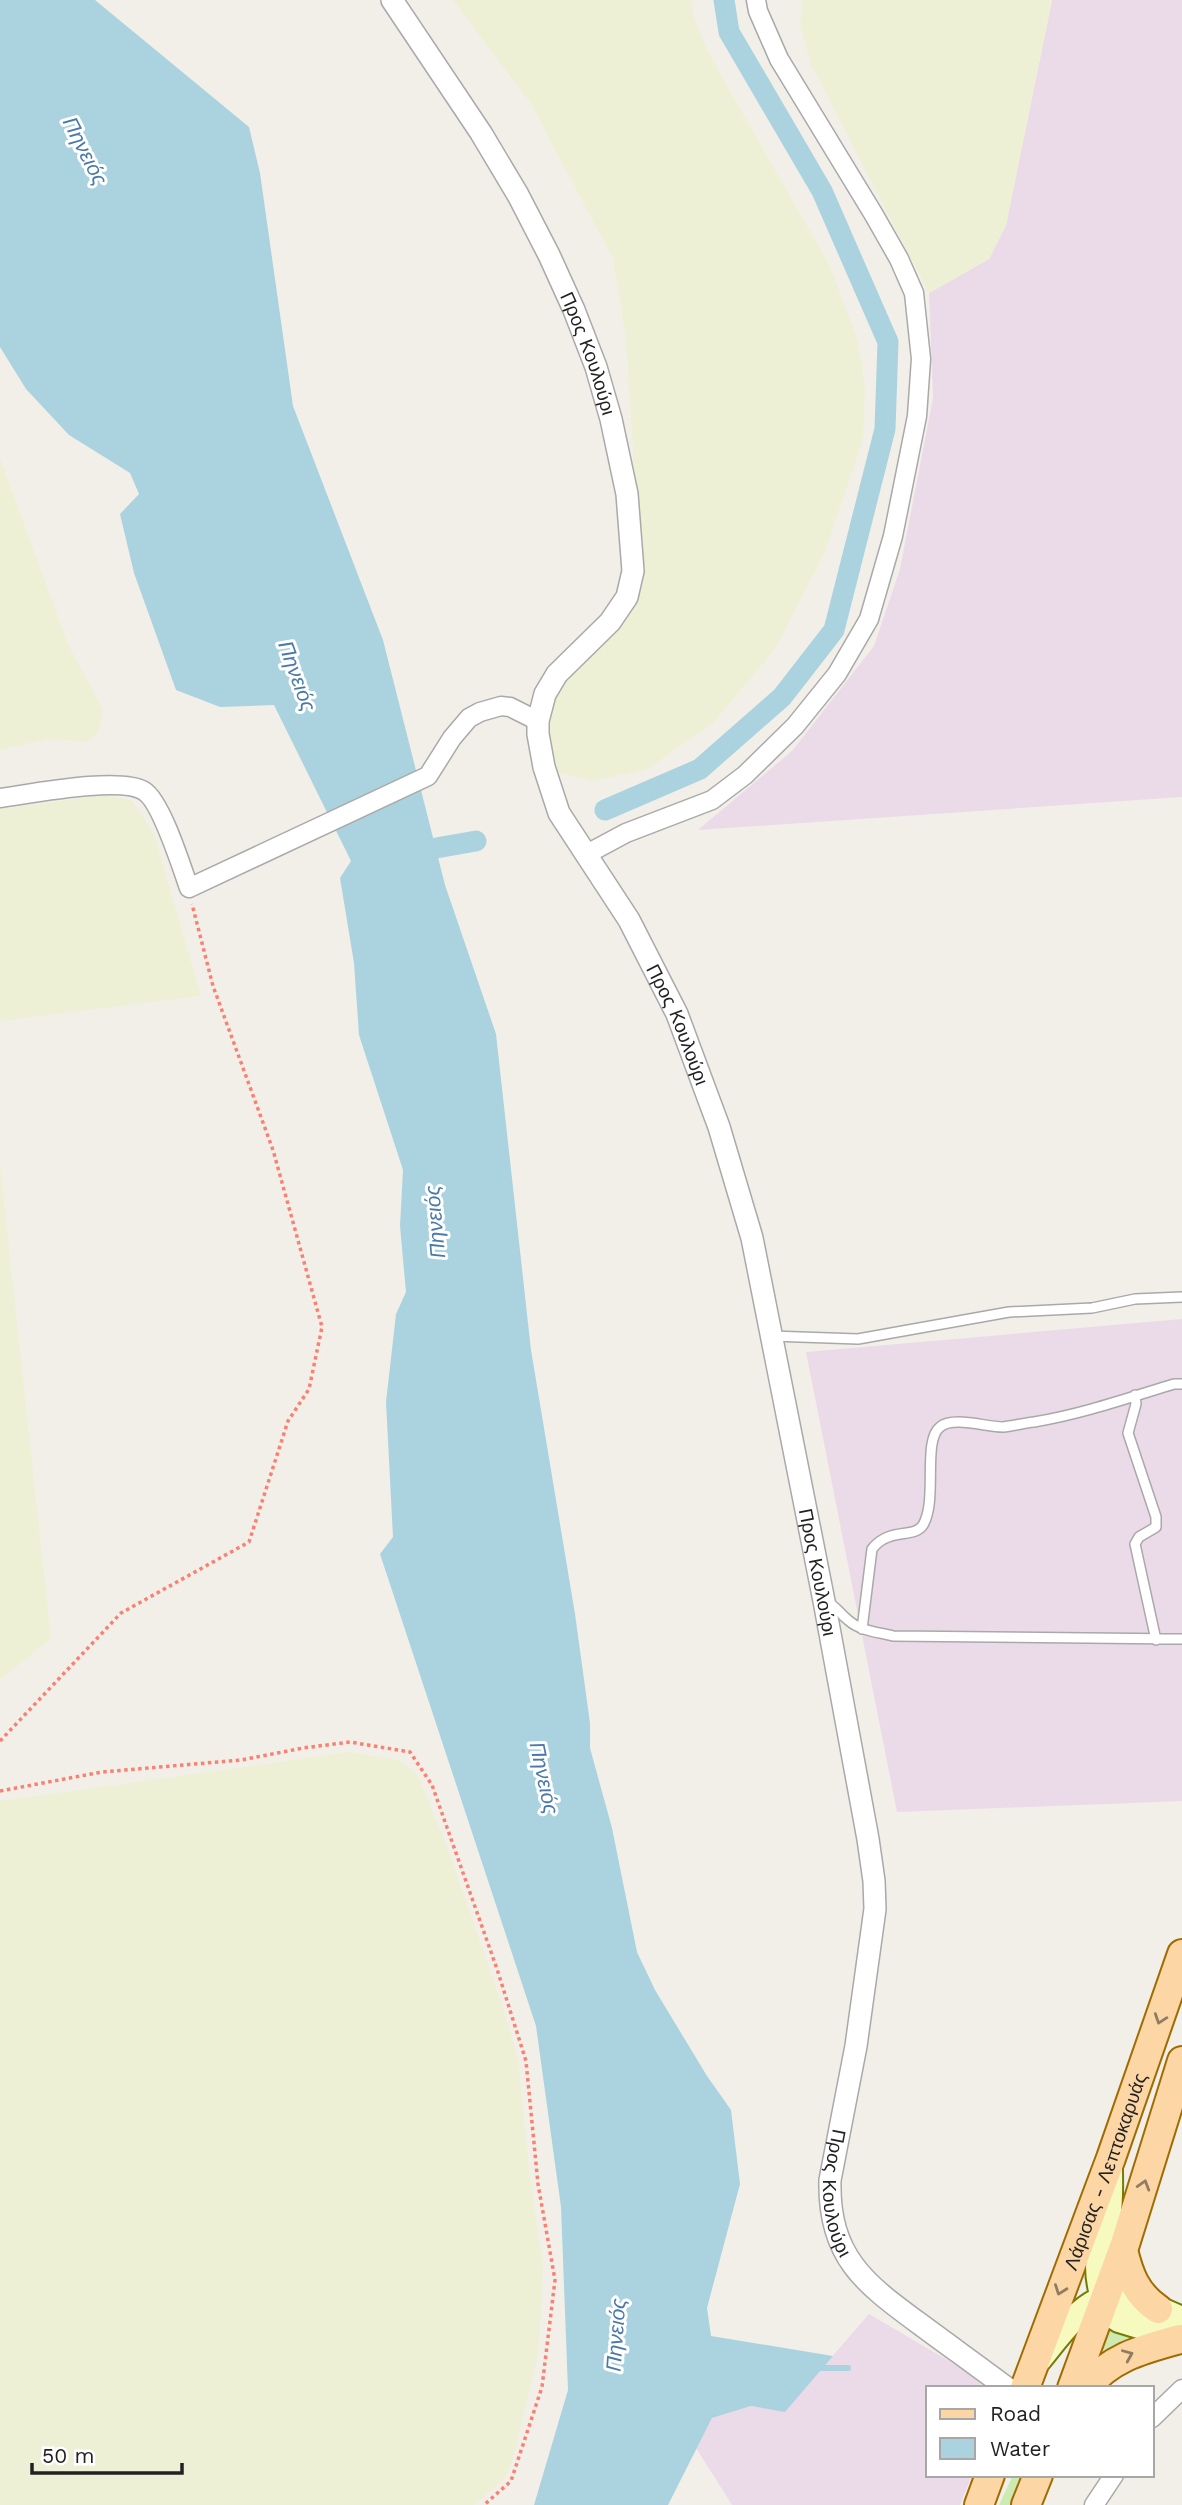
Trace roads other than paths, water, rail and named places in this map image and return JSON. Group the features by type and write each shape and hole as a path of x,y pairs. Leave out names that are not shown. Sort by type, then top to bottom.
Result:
{"main road":[{"name":"Λάρισας - Λεπτοκαρυάς","path":"1029,2378 1111,2158 1182,1954"},
{"name":"Λάρισας - Λεπτοκαρυάς","path":"1073,2386 1123,2250 1182,2061"},
{"path":"1111,2158 1108,2217 1098,2258 1098,2273 1104,2298 1115,2317 1175,2327"},
{"path":"1123,2250 1137,2290 1145,2301 1175,2327"},
{"path":"1029,2378 1087,2307 1104,2298 1117,2297 1175,2327"},
{"path":"1088,2386 1096,2375 1115,2361 1143,2349 1175,2327"},
{"path":"979,2505 989,2477"},
{"path":"1026,2505 1037,2477"}],"street":[{"name":"Προς Κουλούρι","path":"392,0 481,133 518,195 549,255 596,367 611,419 627,494 634,571 627,597 610,622 557,674 545,694 538,721 542,756 559,813 629,920 677,1014 719,1128 752,1238 868,1839 875,1909 856,2046 830,2180 833,2222 843,2249 855,2270 874,2291 1004,2386"},
{"path":"585,855 626,833 712,800 745,775 794,726 836,674 869,619 893,536 917,416 921,359 914,293 899,258 779,59 756,0"},
{"path":"0,798 75,788 130,785 147,792 170,833 189,888 428,776 461,727 480,712 501,706 510,707 538,721"},
{"path":"1154,2416 1182,2389"},
{"path":"1096,2502 1113,2477"}],"lane":[{"path":"771,1336 858,1339 1009,1312 1092,1308 1135,1299 1182,1297"},
{"path":"862,1629 872,1549 878,1540 891,1534 914,1531 922,1526 930,1502 932,1440 936,1429 945,1423 1004,1427 1051,1419 1182,1384"},
{"path":"1135,1395 1136,1404 1128,1433 1156,1517 1156,1527 1139,1537 1135,1544 1156,1640"},
{"path":"824,1601 837,1607 849,1621 862,1629 893,1636 1182,1639"}],"water":[{"name":"Πηνειός","path":"0,0 95,0 249,127 260,173 293,406 383,640 445,885 496,1034 531,1350 575,1614 590,1723 590,1748 612,1828 637,1952 655,1990 731,2110 740,2184 707,2308 711,2336 833,2356 785,2412 751,2406 712,2418 668,2505 534,2505 568,2390 561,2207 536,2026 380,1554 393,1537 386,1402 396,1314 406,1292 400,1226 403,1170 359,1035 354,963 340,878 351,861 274,705 220,707 176,690 134,573 120,514 139,494 130,473 69,435 26,389 0,347"}],"waterway":[{"path":"605,810 700,769 782,697 834,630 885,429 888,342 822,191 729,32 724,0"},
{"path":"436,848 476,841"},
{"path":"816,2368 848,2368"}]}
